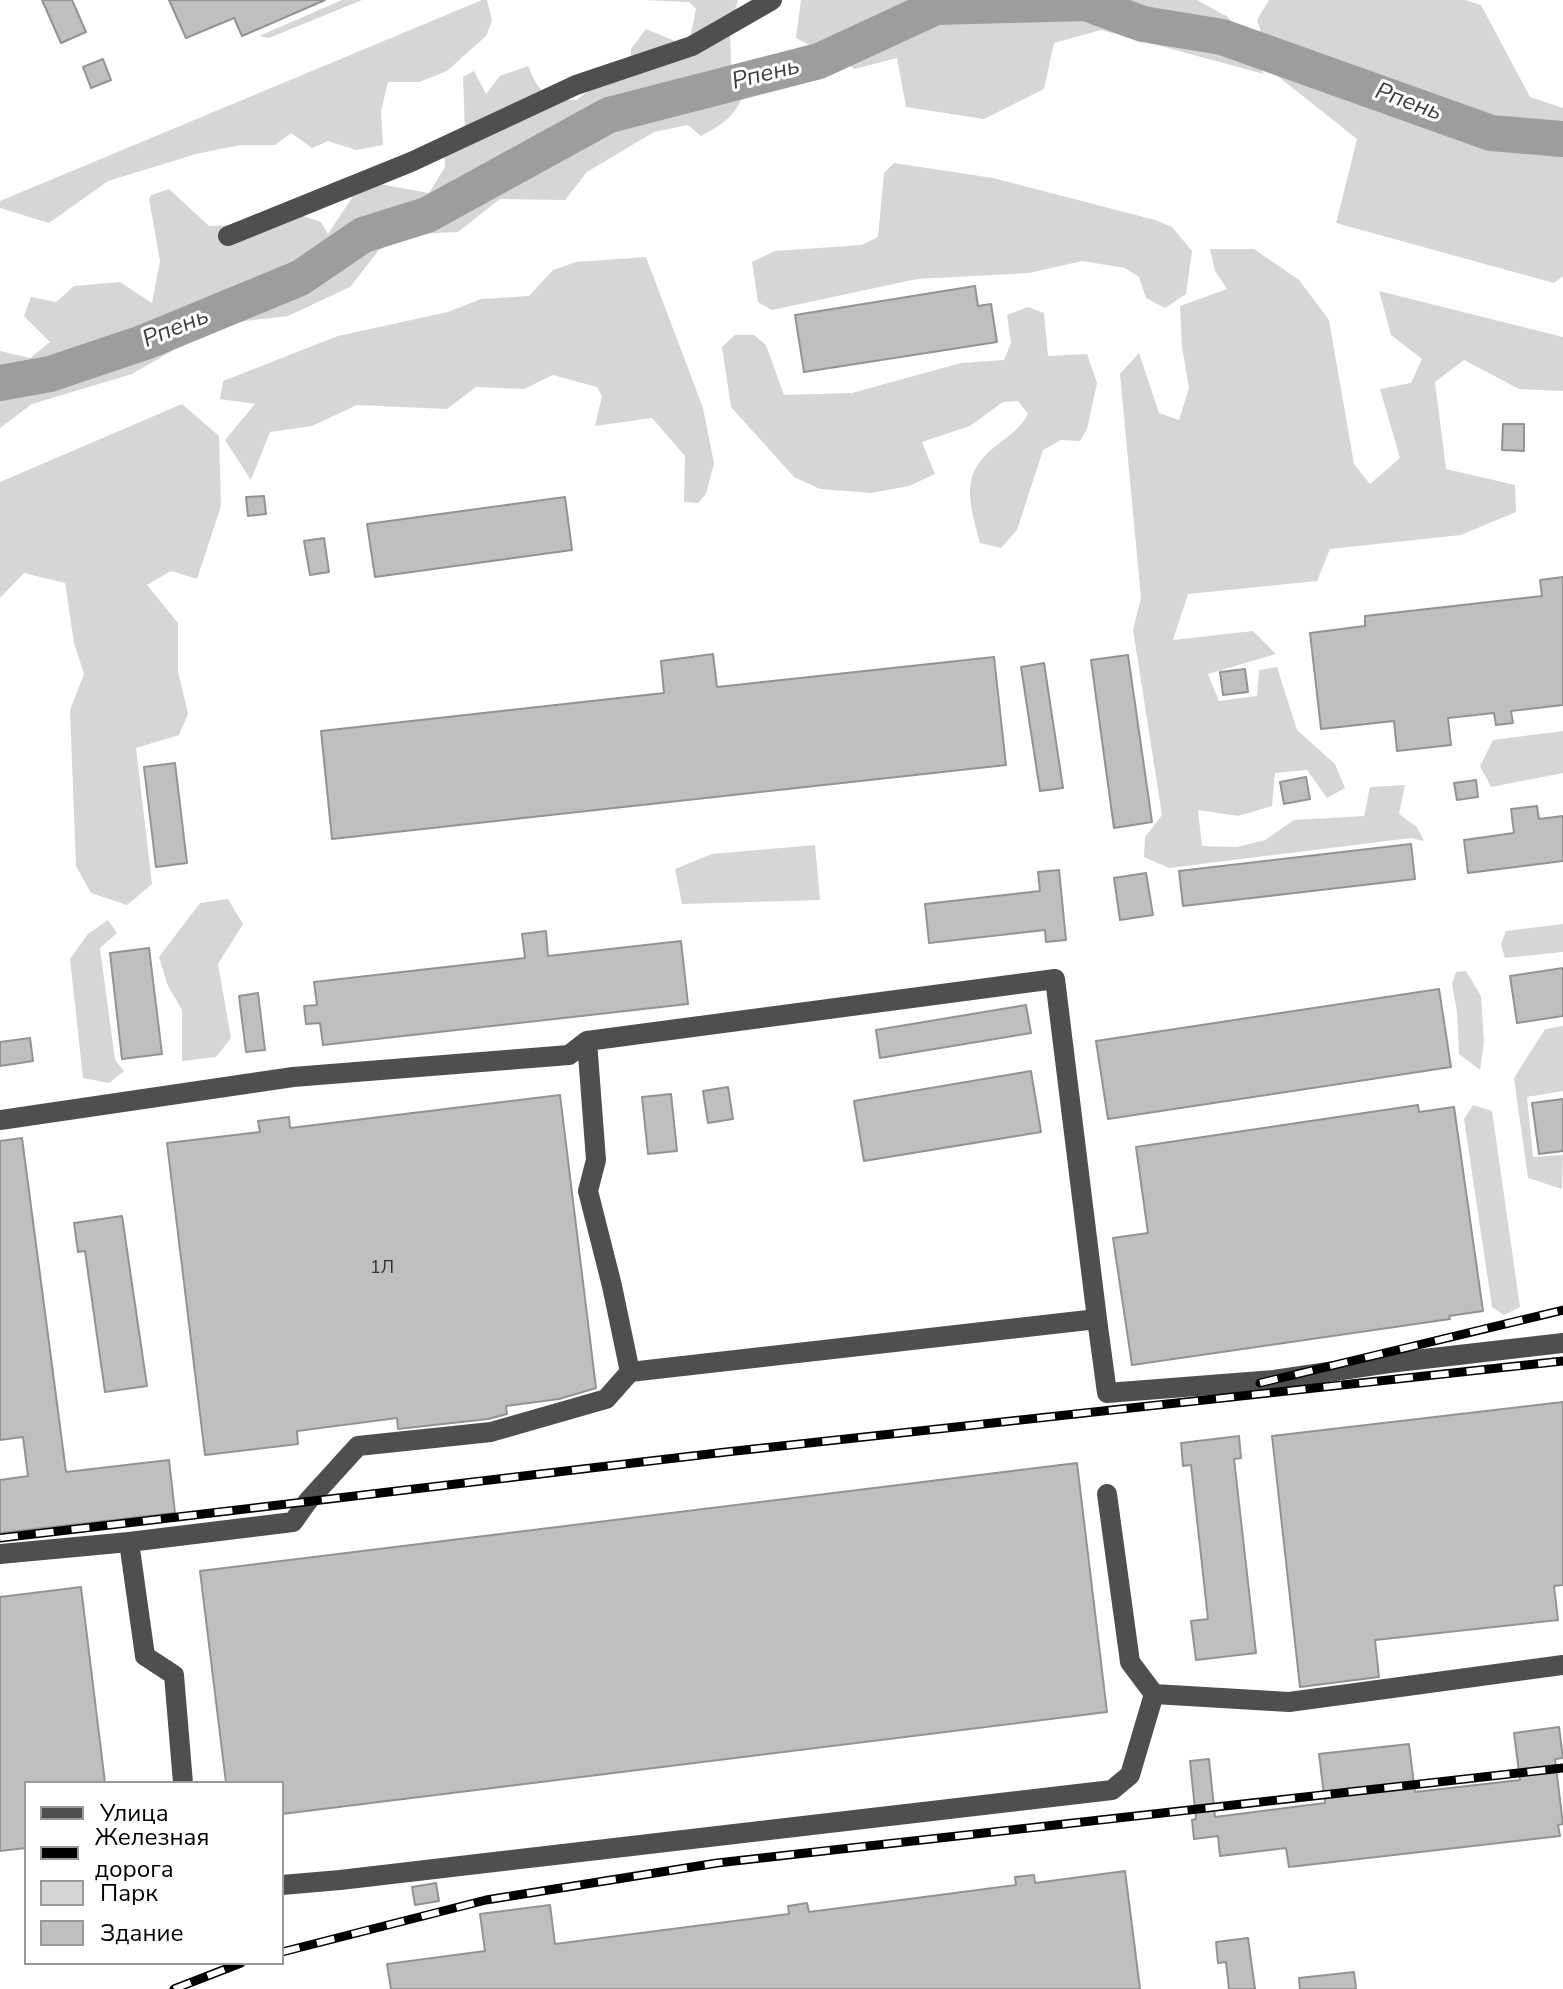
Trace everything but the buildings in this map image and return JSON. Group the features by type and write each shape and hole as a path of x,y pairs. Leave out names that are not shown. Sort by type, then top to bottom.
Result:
{"lane":[{"path":"228,236 411,162 576,85 692,46 772,0"},
{"path":"0,1120 293,1077 569,1055 587,1041 1055,979 1107,1393 1274,1380 1563,1343"},
{"path":"587,1041 596,1160 588,1191 630,1372"},
{"path":"0,1554 293,1522 358,1446 491,1432 606,1399 630,1372 1097,1319"},
{"path":"1107,1494 1130,1662 1154,1694 1289,1702 1563,1665"},
{"path":"129,1542 145,1656 174,1675 183,1781"},
{"path":"284,1885 1112,1790 1130,1775 1154,1694"}],"green space":[{"path":"342,0 362,0 269,38 259,36"},
{"path":"487,0 492,21 486,36 447,71 419,82 388,82 381,111 383,145 356,150 328,141 312,148 291,133 275,145 240,145 196,154 108,181 49,223 0,208 0,201"},
{"path":"642,0 738,0 730,28 731,64 743,95 732,115 715,128 701,136 688,125 654,132 587,172 565,200 500,199 458,232 410,234 379,250 350,287 288,316 219,324 132,374 32,404 0,428 0,351 30,358 50,342 24,316 31,297 56,302 74,286 120,282 152,303 160,261 149,199 151,195 169,189 209,226 241,225 282,209 321,222 328,234 363,181 429,193 445,167 444,142 465,133 463,77 474,71 486,94 500,76 528,66 545,93 576,100 630,62 631,49 646,29 675,41 690,38 696,9 689,2"},
{"path":"801,0 1197,0 1228,17 1264,74 1101,30 1054,43 1044,89 984,119 906,107 897,58 855,69 796,38"},
{"path":"1269,0 1465,0 1481,5 1530,97 1563,108 1563,276 1554,283 1336,223 1357,139 1275,74 1257,20"},
{"path":"894,163 993,178 1172,227 1192,251 1186,294 1165,308 1146,298 1139,277 1125,268 1082,261 1029,273 917,279 772,310 758,302 752,262 775,251 862,245 878,237 884,173"},
{"path":"1210,249 1254,249 1299,280 1329,320 1354,464 1370,484 1400,458 1380,389 1411,383 1422,359 1391,335 1379,291 1563,337 1563,391 1519,389 1464,360 1435,382 1446,469 1515,485 1516,512 1461,535 1330,549 1317,581 1188,594 1173,640 1253,631 1276,654 1208,674 1219,701 1257,696 1259,670 1277,667 1297,730 1335,764 1345,788 1327,798 1307,770 1275,773 1272,806 1238,816 1198,810 1202,846 1237,847 1265,840 1294,820 1364,816 1370,787 1405,785 1399,814 1417,827 1424,841 1411,838 1169,868 1144,857 1145,837 1162,815 1133,630 1141,598 1120,374 1139,353 1159,413 1179,420 1189,388 1182,347 1180,306 1227,289 1215,271"},
{"path":"646,257 703,408 714,463 706,494 698,503 684,502 685,456 652,418 595,426 602,396 597,387 553,375 524,389 476,387 447,409 357,405 312,426 270,432 251,480 225,440 255,404 220,399 223,381 338,336 448,312 481,299 529,296 553,270 576,262"},
{"path":"1028,307 1044,313 1048,356 1087,354 1097,383 1087,429 1080,441 1061,440 1043,450 1017,530 1001,548 980,543 970,490 976,467 1019,427 1028,414 1018,401 1003,402 970,426 922,442 935,474 909,486 871,493 820,489 794,477 731,407 722,347 735,335 754,335 766,345 784,395 852,393 961,363 1004,360 1011,343 1007,315"},
{"path":"182,404 219,436 221,506 197,579 171,571 147,585 178,623 178,671 188,714 179,735 136,748 152,884 127,905 91,893 76,866 70,710 84,674 74,643 65,583 24,573 0,598 0,482"},
{"path":"1563,731 1563,773 1491,787 1480,766 1493,740"},
{"path":"815,845 820,900 682,904 675,869 712,854"},
{"path":"228,899 243,924 218,964 231,1038 216,1057 182,1061 182,1010 168,986 159,957 200,903"},
{"path":"108,920 117,933 100,948 115,1060 124,1071 109,1083 83,1078 70,959 88,934"},
{"path":"1563,924 1563,952 1505,958 1501,944 1506,931"},
{"path":"1466,971 1481,996 1484,1042 1480,1070 1459,1054 1452,984 1456,972"},
{"path":"1563,1026 1563,1091 1527,1097 1533,1157 1563,1155 1562,1189 1528,1178 1514,1078 1545,1029"},
{"path":"1473,1105 1492,1111 1520,1307 1504,1315 1492,1307 1464,1119"}],"waterway":[{"name":"Рпень","path":"0,383 50,374 145,342 300,278 363,235 427,215 609,115 819,61 936,7 1086,3 1143,24 1222,37 1491,133 1563,139"}],"railway":[{"path":"1260,1383 1563,1310"},
{"path":"0,1538 726,1452 1563,1361"},
{"path":"284,1951 486,1900 717,1863 1563,1768"},
{"path":"174,1989 236,1965"}]}
